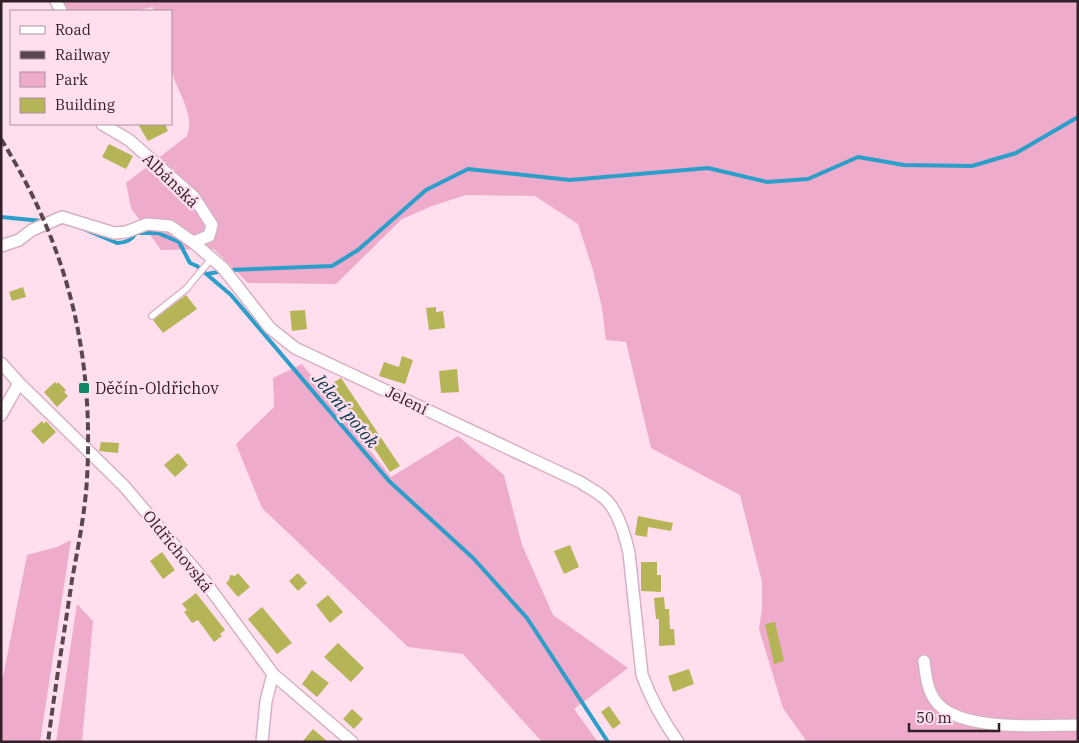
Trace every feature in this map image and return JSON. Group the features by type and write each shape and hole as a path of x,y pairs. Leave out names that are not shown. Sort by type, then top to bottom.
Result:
{"street":[{"name":"Albánská","path":"104,125 129,140 194,198 212,225 209,236 193,242"},
{"name":"Jelení","path":"1,246 19,240 32,230 62,217 114,233 126,232 147,224 170,226 193,242 208,262 223,268 270,328 295,348 580,482 604,498 616,516 625,536 629,553 642,675 666,725 678,742"},
{"name":"Oldřichovská","path":"1,363 124,486 203,579 273,674 352,742"},
{"path":"1,415 19,383"},
{"path":"924,661 928,684 933,696 946,711 960,718 982,723 1078,725"},
{"path":"262,742 266,701 273,674"}],"lane":[{"path":"152,316 186,289 208,262"}],"green space":[{"path":"61,1 1078,1 1078,742 807,742 783,708 759,629 762,609 762,582 740,495 651,448 626,342 606,340 602,308 593,270 578,224 535,196 466,195 432,206 402,219 336,284 248,283 214,249 161,250 131,208 126,183 187,136 189,118 187,109 172,70 172,10 153,10 153,7 140,10 66,10"},
{"path":"302,364 391,477 458,436 504,475 522,545 553,615 628,668 574,709 598,742 542,742 463,654 408,647 262,508 236,444 274,407 273,378"},
{"path":"71,540 40,742 1,742 1,677 3,677 27,555 57,547"},
{"path":"77,604 93,621 82,742 56,742"}],"building":[{"path":"139,125 165,125 168,131 148,141"},
{"path":"109,144 133,156 126,169 102,157"},
{"path":"23,287 26,297 12,301 9,292"},
{"path":"186,295 197,309 163,333 153,320"},
{"path":"436,307 436,312 443,311 445,328 429,330 426,308"},
{"path":"305,310 307,329 292,331 290,311"},
{"path":"402,356 413,360 405,384 379,376 384,362 399,367"},
{"path":"457,369 459,392 441,393 439,371"},
{"path":"341,378 400,466 390,472 331,384"},
{"path":"55,382 57,384 58,382 66,390 64,392 68,396 57,407 44,392"},
{"path":"42,421 44,424 46,421 56,432 43,444 31,431"},
{"path":"101,442 119,443 118,453 99,451"},
{"path":"178,453 188,465 175,477 164,465"},
{"path":"638,516 673,523 671,531 648,527 647,537 635,535"},
{"path":"570,545 579,567 564,574 554,551"},
{"path":"162,552 175,570 163,579 150,561"},
{"path":"641,562 657,562 657,575 661,575 661,592 641,591"},
{"path":"238,573 250,587 238,597 226,583 230,575 235,576"},
{"path":"298,573 307,583 298,591 289,581"},
{"path":"196,593 225,630 220,634 222,636 214,642 198,620 192,623 184,612 187,610 182,604"},
{"path":"328,595 343,612 330,623 316,605"},
{"path":"664,597 665,609 669,609 670,629 674,629 675,645 659,646 659,619 656,619 654,598"},
{"path":"262,607 292,643 277,654 248,619"},
{"path":"775,622 784,661 774,664 765,624"},
{"path":"338,643 364,668 351,682 324,657"},
{"path":"689,669 694,684 673,692 668,676"},
{"path":"312,670 329,683 317,697 302,684"},
{"path":"609,706 621,723 613,729 601,712"},
{"path":"352,709 363,719 354,729 343,719"},
{"path":"313,729 328,742 302,742"}],"waterway":[{"path":"207,274 229,270 332,266 358,250 426,190 468,169 570,180 708,168 767,182 808,179 858,157 904,165 972,166 1016,153 1078,117"},
{"name":"Jelení potok","path":"1,217 42,221"},
{"name":"Jelení potok","path":"79,227 117,243 128,241 136,233 158,233 179,242 190,263 197,266 231,295 389,481 473,558 527,618 608,742"}],"railway":[{"path":"1,139 24,179 44,220 60,261 72,302 81,345 86,388 88,433 86,492 48,742"}],"place":[{"name":"Děčín-Oldřichov","path":"84,388"}]}
